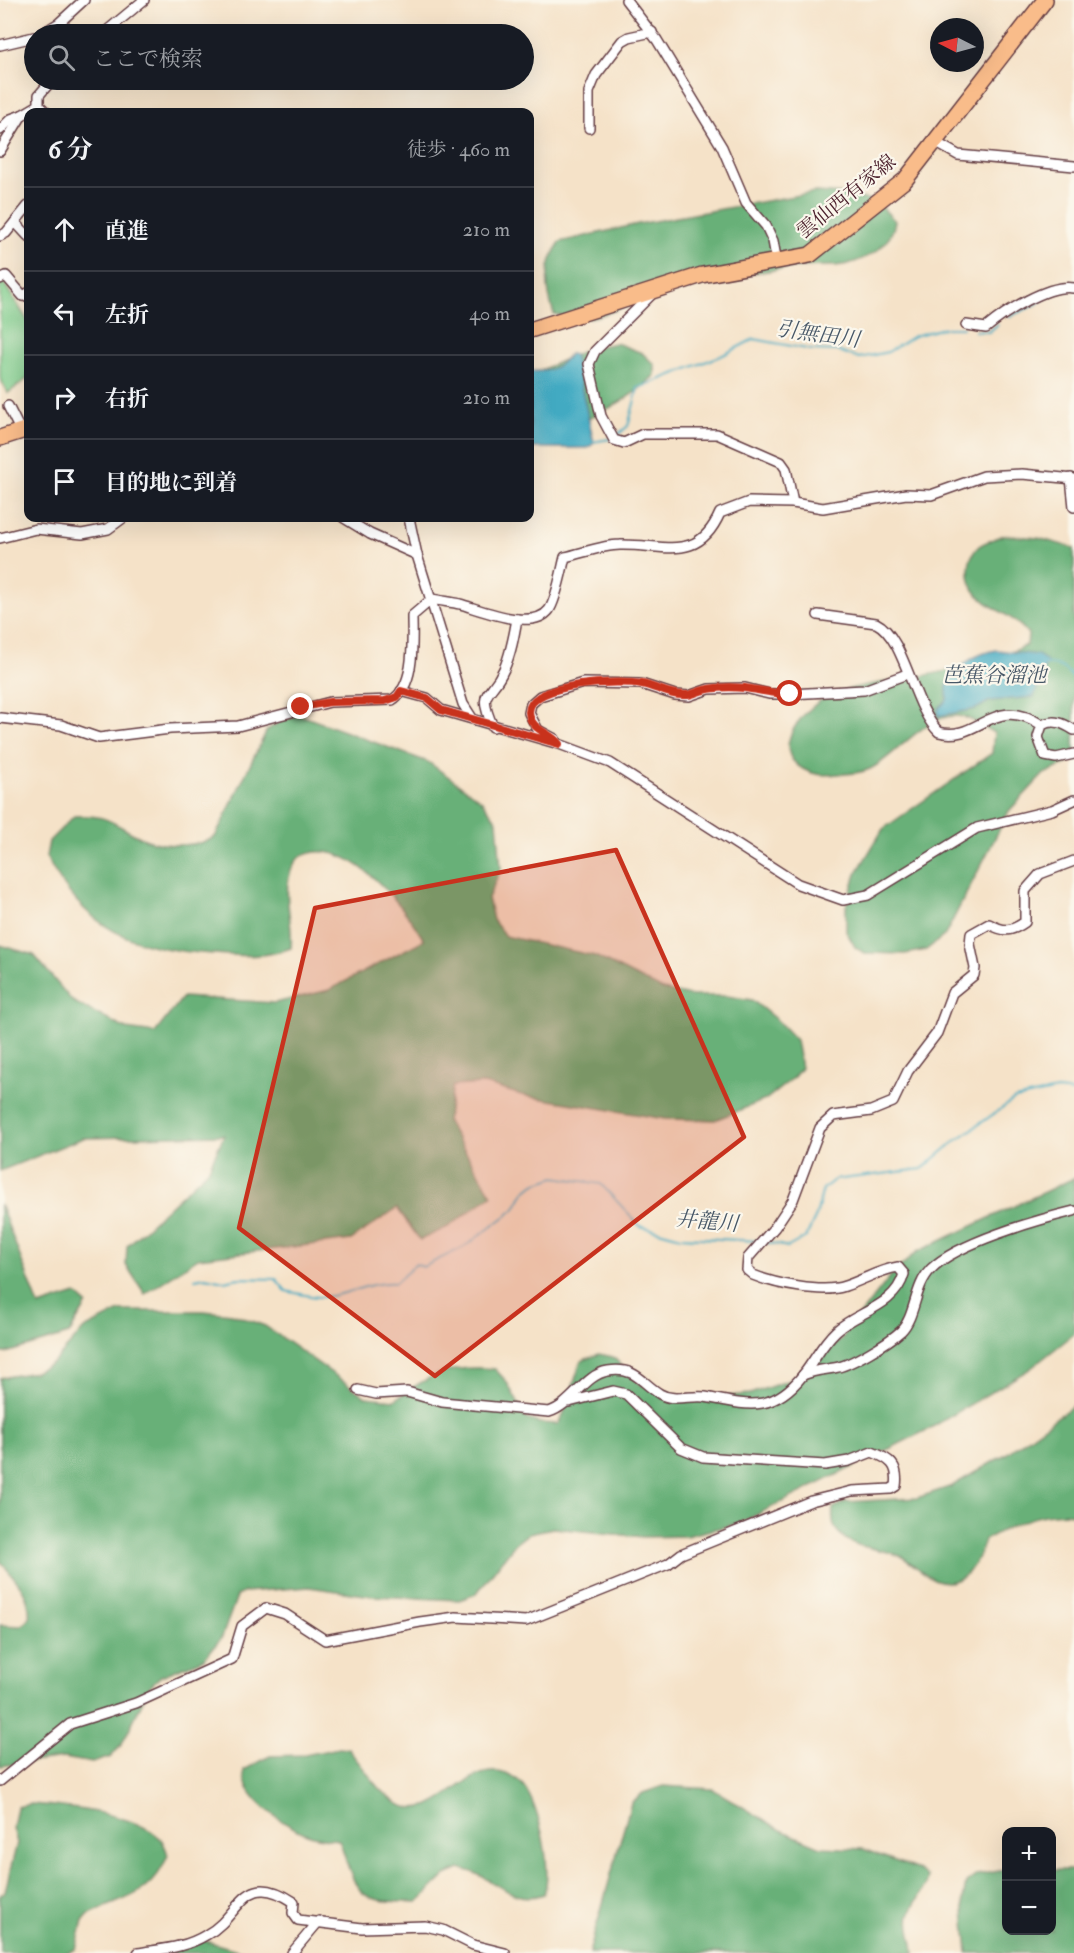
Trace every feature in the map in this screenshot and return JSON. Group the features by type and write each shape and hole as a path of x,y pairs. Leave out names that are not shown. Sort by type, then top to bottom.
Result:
{"main road":[{"name":"雲仙西有家線","path":"534,329 702,275 777,263 810,255 905,180 1045,0"},
{"path":"0,438 24,431"}],"street":[{"path":"57,24 84,0"},
{"path":"115,24 144,0"},
{"path":"626,0 652,32 722,147 746,203 766,226 773,241 777,263"},
{"path":"589,128 589,92 596,75 622,41 629,36 652,32"},
{"path":"0,45 24,39"},
{"path":"42,108 39,105 39,95 43,90"},
{"path":"34,108 39,105"},
{"path":"0,130 11,119 22,115"},
{"path":"0,151 22,115"},
{"path":"935,142 958,154 1074,166"},
{"path":"0,236 24,211"},
{"path":"15,222 24,232"},
{"path":"0,279 6,276 24,295"},
{"path":"657,288 650,299 595,351 589,364 601,416 613,438 624,443 644,434 717,434 781,462 786,469 794,503"},
{"path":"966,325 986,328 1006,310 1027,303 1053,288 1074,288"},
{"path":"8,406 24,430"},
{"path":"432,599 461,604 496,617 517,619 540,616 549,610 566,557 618,545 669,548 700,543 712,532 720,513 749,502 794,503 823,508 906,494 931,495 984,476 1022,474 1073,478 1074,507"},
{"path":"0,538 36,529 82,534 108,529 118,522"},
{"path":"350,522 370,534 417,555"},
{"path":"410,522 417,555 462,704 472,718"},
{"path":"0,718 61,725 90,736 110,737 170,729 238,726 330,702 392,700 401,691 413,652 412,616 432,599"},
{"path":"818,615 876,623 885,627 890,633 907,674 939,732 966,731 999,714 1030,717 1042,725 1056,722 1074,730"},
{"path":"493,727 485,708 484,699 503,671 517,619"},
{"path":"559,744 552,737 538,730 529,713 531,704 540,696 583,683 641,684 682,695 709,689 745,688 769,694 790,694 864,690 907,674"},
{"path":"401,691 427,698 441,710 472,718 493,727 559,744 610,763 798,884 843,900 868,895 976,828 1029,816 1074,800"},
{"path":"1042,725 1038,736 1046,756 1056,758 1074,754"},
{"path":"803,1376 824,1342 838,1329 878,1308 901,1283 904,1274 898,1267 888,1268 843,1287 810,1288 753,1275 747,1270 748,1258 776,1227 794,1200 820,1128 833,1116 871,1111 893,1102 908,1071 937,1033 952,993 974,975 971,933 989,924 1002,930 1013,930 1025,922 1023,908 1025,891 1040,874 1074,861"},
{"path":"567,1403 595,1377 605,1371 633,1373 659,1394 669,1398 703,1397 725,1403 756,1406 771,1401 803,1376 816,1370 834,1368 869,1353 903,1329 922,1281 931,1269 941,1262 974,1244 1012,1229 1074,1211"},
{"path":"0,1781 70,1724 136,1703 232,1659 242,1626 266,1608 285,1614 325,1640 456,1617 526,1621 668,1564 681,1554 811,1502 852,1491 891,1489 896,1486 896,1467 888,1458 872,1452 849,1461 825,1464 704,1457 681,1448 626,1394 613,1391 567,1403 549,1412 534,1412 442,1402 407,1392 376,1394 358,1390"},
{"path":"138,1953 179,1947 207,1935 241,1901 254,1891 263,1888 294,1902 294,1913 298,1920 362,1928 425,1926 443,1930 473,1945 505,1953"},
{"path":"292,1953 306,1934 319,1922"}],"highlighted area":[{"path":"616,850 744,1137 435,1376 239,1228 315,908"}],"green space":[{"path":"816,192 846,194 878,203 895,221 885,244 872,254 848,264 798,267 719,279 661,294 590,318 554,314 549,295 548,277 551,259 560,242 638,224"},
{"path":"3,282 24,315 24,381 8,393 0,378 0,284"},
{"path":"616,343 642,353 655,365 655,375 644,386 618,403 546,437 534,390 534,373 590,348"},
{"path":"1003,535 1038,538 1074,548 1074,760 1044,774 1009,811 945,935 926,950 905,954 864,953 855,947 846,931 846,906 856,874 883,829 992,753 994,733 967,718 946,717 922,728 870,769 828,775 816,774 803,769 793,761 788,751 789,740 794,729 810,709 829,696 866,685 967,666 1027,645 1028,634 1016,622 983,600 973,589 969,577 971,558 978,547"},
{"path":"300,715 428,762 481,800 497,821 501,869 488,898 493,920 505,936 595,956 663,990 690,996 727,996 752,1000 778,1021 796,1040 801,1068 793,1078 765,1100 715,1120 665,1119 525,1096 484,1084 453,1086 447,1122 492,1195 448,1227 420,1240 397,1208 351,1240 198,1258 145,1294 126,1265 127,1246 208,1170 224,1135 83,1138 0,1171 0,945 34,955 72,1001 126,1029 155,1033 183,997 275,1003 329,990 424,940 404,911 376,880 344,857 327,852 304,855 293,866 289,876 287,896 291,948 253,956 159,947 136,941 115,931 95,919 78,903 61,882 46,857 49,841 74,816 106,819 137,836 163,844 200,843 215,837 267,730 281,721"},
{"path":"1074,1178 1074,1334 1030,1369 929,1429 740,1523 686,1536 643,1537 553,1528 529,1533 515,1544 476,1594 459,1600 372,1596 309,1587 245,1592 237,1596 222,1637 204,1659 161,1676 150,1686 122,1744 111,1757 92,1763 64,1758 0,1766 0,1625 21,1626 29,1619 29,1610 21,1587 0,1561 0,1378 35,1372 53,1363 84,1329 120,1311 204,1311 232,1314 265,1326 366,1397 395,1400 418,1384 441,1373 466,1368 495,1369 506,1381 527,1419 540,1423 558,1424 563,1416 581,1361 599,1354 613,1357 640,1384 689,1400 750,1394 798,1377 842,1338 893,1273 917,1252"},
{"path":"0,1204 39,1306 76,1294 87,1304 69,1334 6,1353 0,1353"},
{"path":"1074,1405 1074,1514 1050,1514 1027,1520 984,1540 973,1566 961,1578 944,1582 934,1579 900,1556 853,1543 835,1528 833,1508 845,1502 917,1498 952,1486 1006,1454"},
{"path":"339,1748 348,1749 382,1791 398,1804 406,1807 432,1804 467,1781 490,1772 503,1773 518,1780 533,1802 542,1835 547,1869 544,1894 532,1897 510,1893 471,1871 460,1869 446,1875 418,1902 382,1900 362,1892 351,1874 339,1840 311,1835 276,1817 257,1800 245,1780 244,1770 270,1756 305,1755"},
{"path":"663,1786 713,1789 781,1830 821,1847 863,1849 919,1870 928,1877 910,1915 909,1924 914,1953 589,1953 631,1803 643,1793"},
{"path":"32,1804 99,1813 134,1823 160,1838 168,1855 154,1880 145,1888 88,1915 83,1921 76,1949 67,1953 0,1953 0,1897 5,1891 17,1843 13,1828 17,1807"},
{"path":"1056,1870 1074,1870 1074,1953 968,1953 963,1900 966,1883 977,1875 1002,1871 1002,1935 1056,1935"},
{"path":"202,1940 248,1953 149,1953"}],"water":[{"path":"569,354 574,354 594,443 588,448 534,448 534,371 552,368"},
{"name":"芭蕉谷溜池","path":"997,650 1038,655 1047,661 1034,697 990,701 976,709 938,716 938,709 947,700 947,686 956,672 975,657"}],"waterway":[{"name":"引無田川","path":"1008,317 1035,305 1048,296"},
{"name":"引無田川","path":"975,331 989,332 998,324"},
{"name":"引無田川","path":"615,437 628,426 638,388 723,355 754,339 812,350 837,351 859,358 888,352 914,336 943,328 963,328"},
{"name":"引無田川","path":"592,442 610,439"},
{"path":"1045,664 1061,667 1074,679"},
{"name":"井龍川","path":"765,1242 788,1247 806,1237 816,1216 823,1189 834,1180 922,1169 954,1142 1015,1099 1057,1090 1074,1092"},
{"name":"井龍川","path":"195,1279 205,1277 224,1281 239,1278 276,1279 286,1291 320,1297 339,1295 376,1284 395,1283 416,1264 423,1267 464,1247 514,1210 524,1192 534,1184 555,1177 601,1184 640,1226 681,1237 759,1241"}],"route":[{"path":"301,707 330,702 392,700 401,691 427,698 441,710 472,718 493,727 559,744 552,737 538,730 529,713 531,704 540,696 583,683 641,684 675,695 689,696 709,689 745,688 769,694 790,694"}]}
